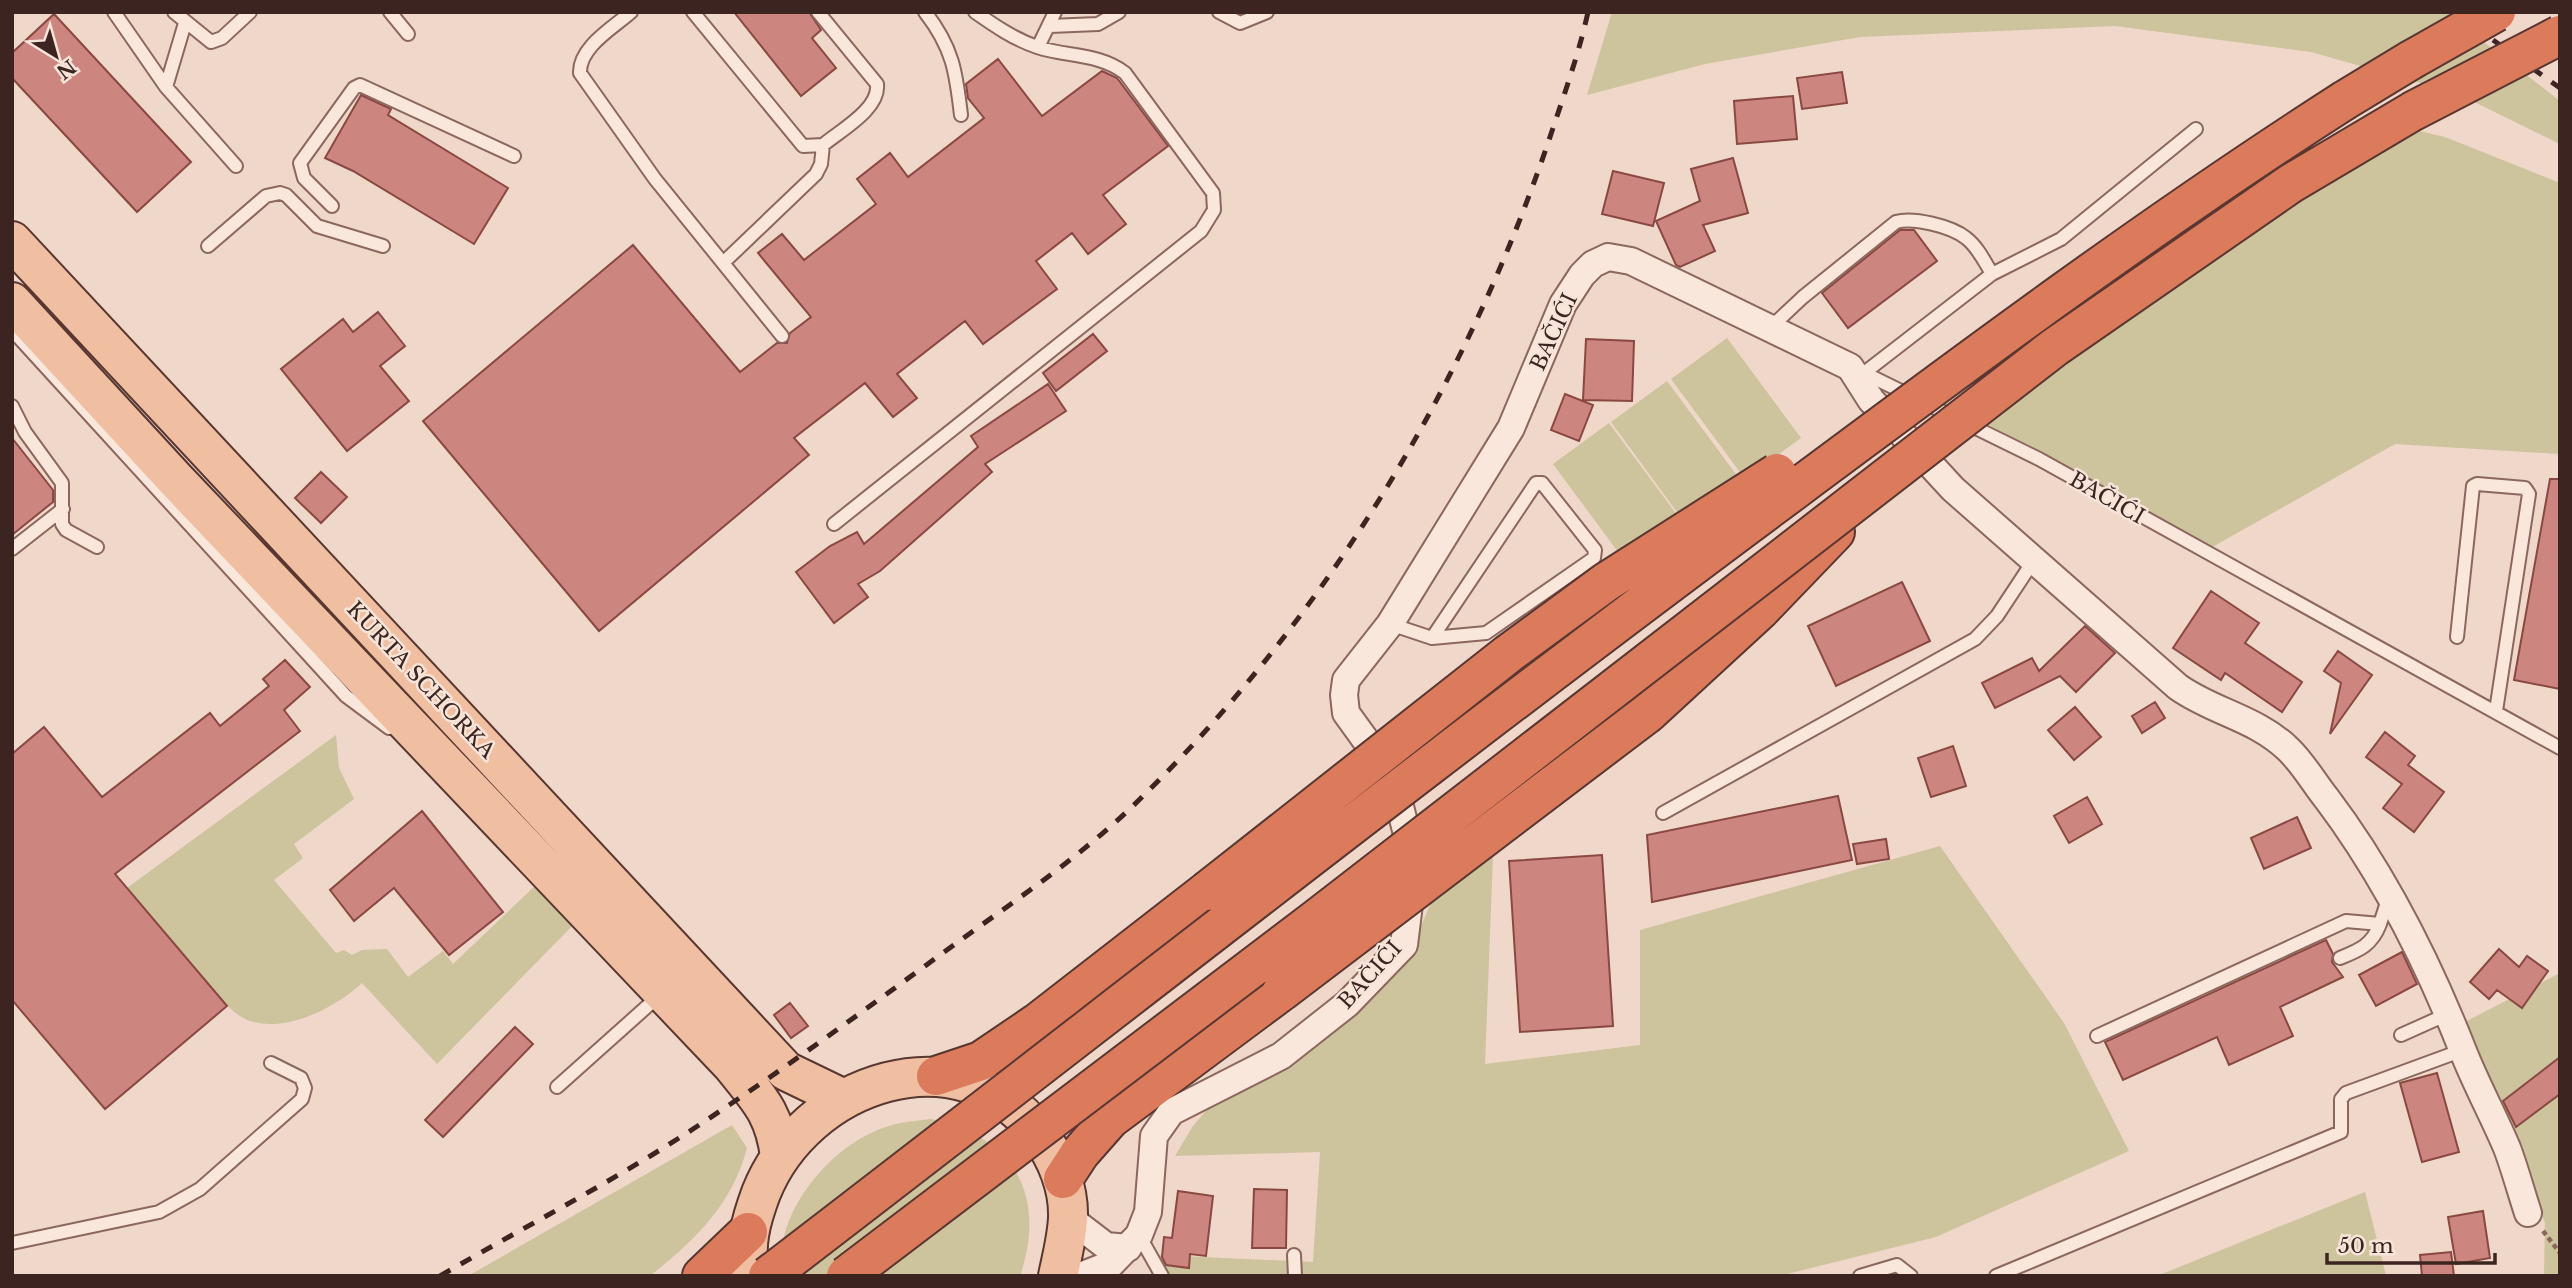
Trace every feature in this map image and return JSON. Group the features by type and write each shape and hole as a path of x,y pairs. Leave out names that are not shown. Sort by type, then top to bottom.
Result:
{"highway":[{"path":"768,1276 1559,665 1957,368 2190,200 2345,100 2496,12"},
{"path":"846,1276 1889,478 1938,436 2055,347 2249,211 2413,111 2560,35"},
{"path":"936,1076 981,1061 1037,1023 1497,663 1606,582 1848,427 2227,157 2345,100"},
{"path":"1063,1179 1080,1153 1110,1119 1538,799 1648,713 1760,610 1889,478"},
{"path":"702,1276 748,1232"}],"main road":[{"name":"KURTA SCHORKA","path":"12,241 786,1071 844,1099"},
{"name":"KURTA SCHORKA","path":"12,302 176,480 732,1065 767,1108 776,1126 780,1156"},
{"path":"751,1276 748,1232 765,1182 780,1156 811,1124 844,1099 871,1086 904,1077 936,1076 971,1082 1002,1098 1028,1120 1050,1148 1063,1179 1068,1217 1058,1276"}],"street":[{"name":"BAČIĆI","path":"1134,1241 1148,1212 1154,1136 1171,1112 1281,1056 1348,1004 1404,945 1415,863 1393,778 1346,713 1346,680 1390,624 1511,428 1563,304 1593,264 1608,257 1631,261 1857,370"},
{"path":"1857,370 1871,400 1953,489 2178,687 2201,703 2251,721 2288,750 2346,824 2389,895 2450,1012 2463,1050 2508,1150 2528,1213"},
{"path":"1068,1217 1106,1246 1134,1241"},
{"path":"1080,1276 1111,1264 1134,1241"}],"lane":[{"path":"114,12 166,87 236,166"},
{"path":"174,12 211,43 222,38 250,12"},
{"path":"390,12 408,34"},
{"path":"631,12 587,50 579,61 580,73 656,179 782,336"},
{"path":"693,12 803,146 823,145 873,104 878,94 877,84 818,12"},
{"path":"925,12 947,42 954,62 961,116"},
{"path":"834,524 1201,231 1213,210 1213,193 1125,73 1114,65 1094,58 1038,47 1002,32 975,12"},
{"path":"1038,47 1055,12"},
{"path":"1050,26 1098,24 1119,12"},
{"path":"1220,12 1240,23 1267,12"},
{"path":"166,87 185,23"},
{"path":"332,206 304,178 300,163 354,88 360,85 514,156"},
{"path":"1857,370 1992,274 2061,239 2196,129"},
{"path":"723,262 816,174 821,164 823,145"},
{"path":"208,246 266,196 279,193 286,195 317,226 383,246"},
{"path":"1770,328 1813,288 1895,222 1904,219 1959,233 1968,239 1992,274"},
{"path":"12,330 346,696 395,735"},
{"name":"BAČIĆI","path":"1857,370 2039,459 2560,748"},
{"path":"12,406 25,432 62,483 62,524 66,530 97,547"},
{"path":"1390,624 1432,638 1486,634 1594,558 1595,550 1542,483 1536,483 1432,638"},
{"path":"2457,637 2473,486 2477,484 2525,488 2529,494 2496,711"},
{"path":"12,549 63,509"},
{"path":"1663,813 1975,639 1997,616 2035,560"},
{"path":"469,807 524,844"},
{"path":"2340,958 2362,949 2374,939 2389,895"},
{"path":"2097,1036 2346,921 2379,924"},
{"path":"557,1087 664,992"},
{"path":"2400,1035 2450,1012"},
{"path":"1996,1276 2342,1132 2341,1099 2346,1093 2463,1050"},
{"path":"12,1243 159,1212 200,1189 302,1099 305,1088 301,1078 271,1063"},
{"path":"1134,1241 1162,1276"},
{"path":"1294,1255 1295,1276"},
{"path":"1860,1276 1897,1265 1911,1276"}],"shaded area":[{"path":"1612,12 2445,12 2560,101 2560,144 2456,93 2311,52 2115,26 1860,37 1705,64 1587,95"},
{"path":"2411,129 2445,137 2560,183 2560,454 2395,444 2207,550 1980,420 2222,250"},
{"path":"1727,338 1801,438 1745,479 1671,379"},
{"path":"1667,381 1741,481 1685,523 1611,422"},
{"path":"1609,423 1683,523 1627,564 1553,464"},
{"path":"336,735 339,768 354,799 294,844 303,858 274,880 336,953 344,950 352,955 362,950 387,949 408,977 443,951 453,964 538,883 576,922 437,1064 362,983 325,1009 295,1021 265,1024 250,1021 237,1014 204,982 127,888"},
{"path":"1940,846 2064,1023 2129,1151 1936,1237 1779,1276 1156,1276 1159,1255 1313,1262 1320,1152 1175,1156 1193,1126 1216,1099 1368,1001 1406,963 1434,895 1493,855 1485,1064 1640,1045 1640,930"},
{"path":"2560,973 2560,1276 2544,1276 2545,1223 2509,1132 2457,1026"},
{"path":"931,1119 960,1127 984,1140 1003,1155 1017,1174 1026,1196 1029,1221 1027,1247 1020,1276 783,1276 782,1247 788,1225 806,1190 833,1159 849,1146 883,1128"},
{"path":"732,1125 747,1148 732,1187 697,1235 650,1276 468,1276"},
{"path":"2365,1192 2386,1276 2157,1276"}],"building":[{"path":"734,12 809,12 821,30 812,38 836,68 801,96"},
{"path":"54,14 191,162 137,212 12,78 12,53"},
{"path":"998,59 1042,116 1102,71 1117,78 1168,146 1103,195 1126,224 1088,254 1072,233 1036,261 1057,289 983,344 965,321 897,374 917,398 893,417 865,383 794,438 809,455 599,631 423,421 633,245 740,372 777,343 787,343 790,333 811,317 758,253 782,234 804,260 876,204 857,179 890,153 908,177 984,118 968,98 966,84"},
{"path":"1842,72 1847,103 1802,109 1797,78"},
{"path":"361,95 391,109 388,115 508,188 474,244 353,171 325,158"},
{"path":"1793,96 1797,139 1737,144 1734,101"},
{"path":"1733,158 1748,213 1703,225 1715,251 1680,267 1676,265 1656,221 1700,201 1691,169"},
{"path":"1613,171 1664,183 1653,226 1602,214"},
{"path":"1900,230 1914,230 1937,261 1848,328 1822,293"},
{"path":"378,312 405,346 380,366 409,401 347,451 281,369 343,319 353,332"},
{"path":"1093,334 1107,351 1056,391 1043,373"},
{"path":"1586,339 1634,341 1632,401 1583,400"},
{"path":"1048,384 1066,411 985,464 992,472 880,571 858,584 868,597 834,623 796,572 830,546 857,532 864,544 978,447 971,436"},
{"path":"1565,394 1593,405 1579,441 1551,430"},
{"path":"12,438 53,490 53,502 12,535"},
{"path":"321,472 347,497 321,523 295,498"},
{"path":"2550,479 2560,479 2560,689 2514,680"},
{"path":"1902,582 1930,641 1836,686 1808,626"},
{"path":"2211,591 2259,623 2245,643 2302,682 2282,712 2225,673 2221,680 2173,648"},
{"path":"2085,626 2115,653 2076,692 2060,676 1995,708 1982,683 2032,658 2039,671"},
{"path":"2338,651 2372,675 2330,734 2341,683 2324,671"},
{"path":"285,660 310,687 284,710 300,731 115,874 227,1006 105,1109 12,1000 12,754 44,727 102,797 210,713 220,726 269,686 263,679"},
{"path":"2155,702 2165,718 2142,733 2132,716"},
{"path":"2075,707 2101,737 2074,760 2048,730"},
{"path":"2385,732 2415,756 2408,765 2444,792 2414,832 2383,808 2402,784 2366,757"},
{"path":"1953,746 1966,786 1931,797 1918,758"},
{"path":"1838,796 1852,860 1652,902 1647,835"},
{"path":"2087,797 2102,824 2069,843 2054,816"},
{"path":"422,811 503,912 449,955 394,888 354,921 330,890"},
{"path":"2297,817 2311,848 2264,869 2251,838"},
{"path":"1886,839 1889,859 1857,864 1853,844"},
{"path":"1602,855 1613,1026 1520,1032 1509,861"},
{"path":"2326,940 2333,954 2332,962 2343,977 2280,1007 2293,1036 2229,1065 2217,1037 2123,1080 2105,1042"},
{"path":"2499,949 2519,967 2527,956 2548,971 2522,1008 2497,990 2489,999 2470,982"},
{"path":"2402,952 2417,984 2376,1006 2359,975"},
{"path":"790,1003 808,1026 791,1038 774,1015"},
{"path":"515,1027 533,1044 443,1137 425,1120"},
{"path":"2560,1057 2560,1094 2516,1127 2503,1101"},
{"path":"2437,1073 2459,1152 2422,1162 2400,1083"},
{"path":"1254,1189 1287,1190 1286,1248 1252,1248"},
{"path":"1178,1191 1213,1196 1206,1256 1190,1254 1189,1268 1166,1265 1162,1257 1164,1237 1172,1238"},
{"path":"2483,1211 2490,1258 2456,1264 2448,1217"},
{"path":"2451,1252 2454,1276 2422,1276 2420,1255"}],"railway":[{"path":"440,1276 662,1149 817,1044 1095,840 1142,797 1210,726 1273,650 1332,571 1386,488 1436,402 1480,314 1519,223 1567,87 1588,12"},
{"path":"2454,12 2560,88"}]}
